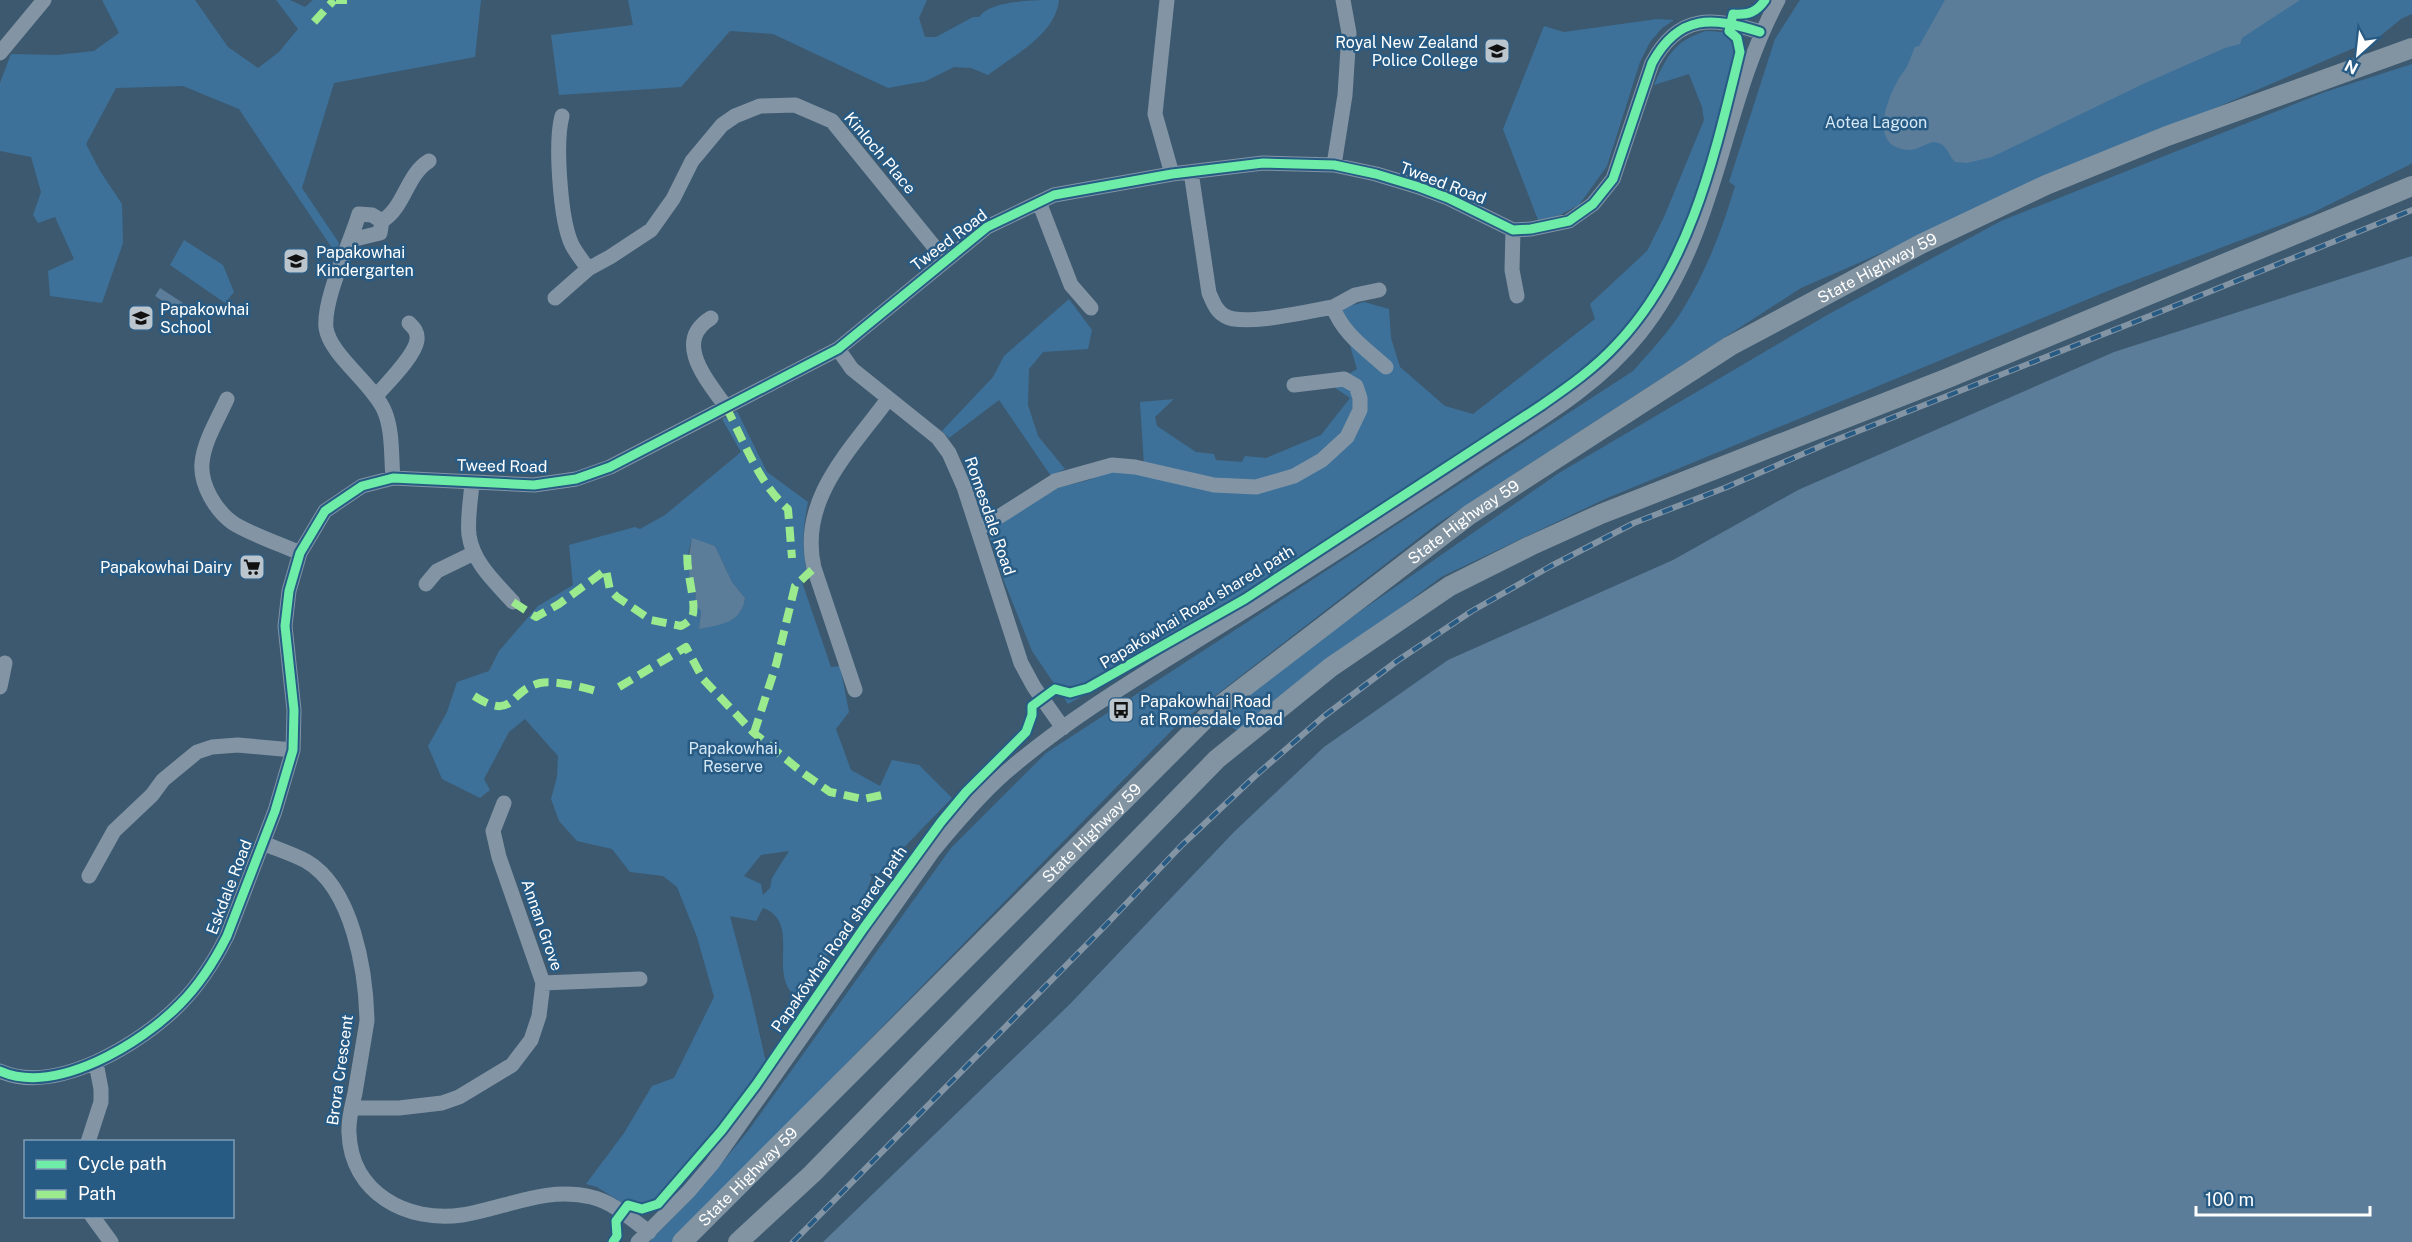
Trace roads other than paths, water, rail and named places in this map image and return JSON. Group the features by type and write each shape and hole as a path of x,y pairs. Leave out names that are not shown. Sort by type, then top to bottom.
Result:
{"main road":[{"name":"State Highway 59","path":"682,1242 1213,711 1469,515 1730,346 1921,244 2046,185 2167,135 2412,48"},
{"path":"2330,219 2357,201 2412,172"},
{"path":"738,1242 812,1174 1217,759 1331,667 1450,586 1601,514 1948,378 2412,186"}],"street":[{"path":"0,53 44,0"},
{"path":"1167,0 1155,114 1172,174"},
{"path":"1334,165 1345,95 1349,33 1343,0"},
{"path":"644,1237 712,1164 933,851 961,817 1006,772 1110,694 1276,592 1530,426 1581,390 1616,359 1655,313 1672,287 1692,247 1760,32 1778,0"},
{"path":"1517,296 1512,270 1513,230 1531,230 1569,221 1581,214 1601,196 1613,179 1652,63 1660,48 1686,27 1709,21 1730,23 1760,32"},
{"name":"Kinloch Place","path":"555,298 588,268 610,257 651,230 673,199 692,161 722,125 735,116 760,106 795,105 832,121 945,260"},
{"path":"562,116 558,130 564,218 572,245 588,268"},
{"path":"382,220 392,215 413,177 421,166 429,161"},
{"name":"Tweed Road","path":"292,750 294,710 285,626 289,591 300,553 325,511 362,486 393,478 534,485 576,479 610,467 838,349 987,227 1054,195 1172,174 1263,163 1334,165 1376,174 1419,187 1448,198 1513,230"},
{"path":"1191,172 1209,293 1216,308 1226,318 1250,321 1333,307 1355,295 1379,290"},
{"path":"1039,202 1071,285 1091,308"},
{"path":"382,220 372,215 359,214 329,300 326,328 331,344 376,396 388,421 393,478"},
{"path":"351,240 380,233 382,220"},
{"path":"1333,307 1339,323 1348,334 1386,367"},
{"path":"711,318 699,325 692,346 698,366 726,407"},
{"path":"376,396 414,350 417,339 416,330 409,323"},
{"name":"Romesdale Road","path":"838,349 852,369 938,438 949,453 964,488 1021,663 1034,687 1063,728"},
{"path":"978,530 1055,481 1112,465 1135,467 1214,485 1256,487 1294,476 1322,460 1347,437 1360,410 1360,398 1356,386 1344,380 1294,385"},
{"path":"227,399 209,438 202,464 205,485 216,505 233,523 300,553"},
{"path":"855,690 810,555 811,523 824,487 888,399"},
{"path":"472,482 469,533 474,553 479,563 513,602"},
{"path":"426,584 437,571 474,553"},
{"path":"0,687 5,663"},
{"path":"88,876 114,831 152,795 163,780 197,752 212,747 238,745 292,750"},
{"name":"Eskdale Road","path":"0,1071 8,1075 46,1076 96,1063 168,1016 190,993 228,936 263,843 292,750"},
{"name":"Annan Grove","path":"352,1108 399,1108 442,1103 459,1097 510,1067 531,1040 539,1016 543,984 495,839 495,823 504,803"},
{"name":"Brora Crescent","path":"263,843 306,861 331,885 343,904 358,949 367,1008 348,1131 352,1154 366,1183 385,1200 401,1210 429,1215 462,1215 557,1193 579,1195 607,1203 644,1237"},
{"path":"543,984 640,980"},
{"path":"89,1140 101,1102 96,1063"},
{"path":"93,1218 111,1242"}],"railway":[{"path":"793,1242 1182,845 1254,777 1323,717 1397,661 1472,611 1551,566 1634,523 1727,487 1828,443 2412,210"}],"place":[{"name":"Royal New Zealand Police College","path":"1497,51"},
{"name":"Papakowhai Kindergarten","path":"296,261"},
{"name":"Papakowhai School","path":"141,318"},
{"name":"Papakowhai Dairy","path":"252,567"},
{"name":"Papakowhai Road at Romesdale Road","path":"1121,710"}],"park label":[{"name":"Aotea Lagoon","path":"1876,122"},
{"name":"Papakowhai Reserve","path":"733,757"}]}
